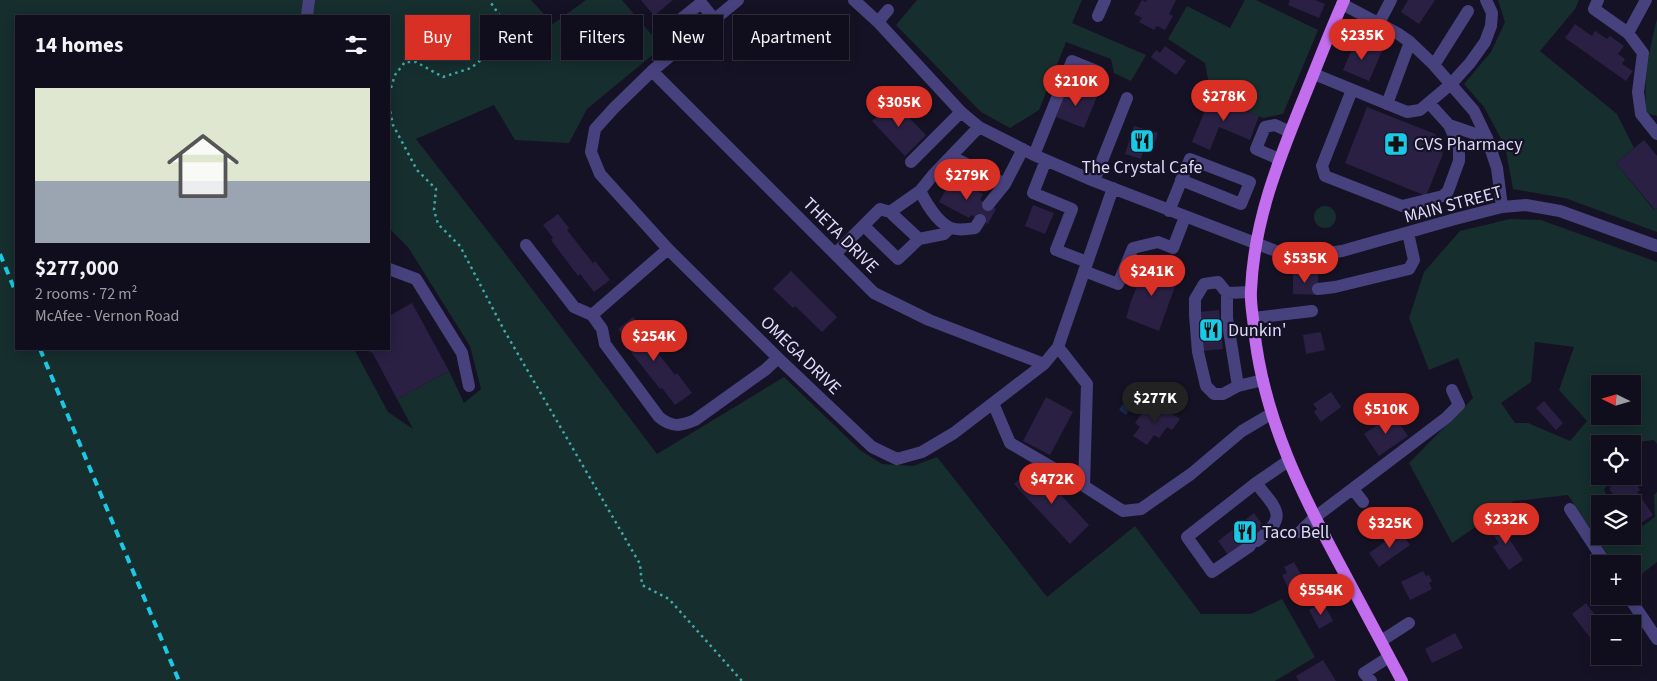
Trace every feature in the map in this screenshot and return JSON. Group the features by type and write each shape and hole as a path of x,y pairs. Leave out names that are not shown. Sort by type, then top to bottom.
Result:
{"main road":[{"path":"1343,2 1279,159 1263,209 1256,244 1251,292 1256,341 1263,380 1271,414 1288,461 1314,518 1402,681"}],"street":[{"path":"307,15 309,0"},
{"name":"OMEGA DRIVE","path":"721,15 738,0"},
{"name":"MAIN STREET","path":"854,0 878,22 962,112 979,127 1034,155 1113,188 1276,251 1299,254 1342,251 1502,207 1526,205 1560,211 1657,246"},
{"path":"1098,16 1105,0"},
{"path":"1379,24 1391,0"},
{"path":"1314,74 1408,112 1420,110 1451,84 1470,63 1485,42 1491,26 1492,13 1486,0"},
{"path":"1598,0 1594,9 1628,33 1643,53 1638,92 1641,114 1657,134"},
{"path":"1628,33 1646,0"},
{"path":"1343,2 1410,42 1434,65 1474,112 1487,138 1497,168 1502,207"},
{"path":"686,15 701,3 711,15"},
{"path":"878,22 888,10"},
{"path":"1434,65 1468,11"},
{"path":"1387,104 1410,42"},
{"name":"OMEGA DRIVE","path":"665,60 595,129 591,152 600,174 668,249 778,358 872,447 898,459 922,452 954,433 1044,364 1058,347 1113,188"},
{"path":"1098,72 1072,61 1034,155 1033,193 1072,209 1056,250 1118,284 1134,248 1158,242 1173,248 1185,217"},
{"name":"THETA DRIVE","path":"652,71 874,293 929,320 1044,364"},
{"path":"1352,90 1322,166 1326,176 1402,206 1443,196 1448,190 1459,161 1459,147 1449,125 1429,103"},
{"path":"1094,180 1127,98"},
{"path":"911,162 962,112"},
{"path":"1449,125 1487,138"},
{"path":"1279,159 1256,149 1262,134 1265,127 1275,126 1290,132"},
{"path":"890,212 920,191 979,127"},
{"path":"988,205 1005,184 1034,155"},
{"path":"951,156 1005,184"},
{"path":"1169,210 1181,180 1190,159 1250,182 1241,204 1181,180"},
{"path":"920,191 928,208 950,228 965,230 975,228 980,220"},
{"path":"836,254 880,209 890,212 919,239"},
{"path":"864,226 898,260 919,239 944,234 950,228"},
{"path":"1318,289 1335,287 1409,269 1414,260 1408,233"},
{"path":"526,245 574,307 592,315 602,329 605,344 667,424 683,426 695,420 765,370 778,358"},
{"path":"592,315 668,249"},
{"path":"390,269 416,279 462,353 469,386"},
{"path":"1238,386 1227,318 1227,293 1218,282 1204,284 1195,299 1195,315 1198,352 1206,386 1214,394 1223,394 1238,386 1263,380"},
{"path":"1227,293 1251,292"},
{"path":"1254,318 1312,311"},
{"path":"1058,347 1087,384 1084,486"},
{"path":"1300,532 1314,518 1353,489 1368,470 1426,429 1446,418 1459,405 1452,390"},
{"path":"993,403 1010,443 1123,511 1141,509 1191,474 1242,431 1271,414"},
{"path":"1256,482 1276,510 1277,520 1271,530 1212,572 1187,537 1256,482 1288,461"},
{"path":"1353,489 1363,502"},
{"path":"1570,510 1600,555"},
{"path":"1634,605 1657,639"},
{"path":"1381,641 1409,623"},
{"path":"1371,681 1364,673 1390,658"}],"path":[{"path":"390,91 395,75 405,62 416,62 443,77 471,68 515,32 514,24 500,16 489,0"},
{"path":"390,110 393,125 417,170 436,189 434,210 438,224 460,246 504,330 640,564 642,585 669,598 742,681"}],"green space":[{"path":"0,0 531,0 545,15 480,15 480,60 551,60 551,22 553,24 561,18 561,60 643,60 643,25 653,36 653,54 587,109 569,143 515,140 494,105 416,139 657,454 784,377 860,450 882,464 913,466 937,457 1047,597 1135,526 1201,614 1251,614 1282,599 1315,657 1275,681 0,681"},
{"path":"586,0 622,0 635,15 565,15"},
{"path":"917,0 1082,0 1072,23 1146,55 1131,81 1114,73 1111,59 1066,42 1039,110 1010,128 981,112 896,25"},
{"path":"1245,0 1256,0 1318,30 1283,114 1263,118 1211,96 1205,63 1168,39 1187,6 1230,28"},
{"path":"1498,0 1579,0 1575,9 1540,51 1617,114 1634,148 1616,163 1654,210 1657,208 1657,232 1565,198 1513,189 1505,146 1484,107 1464,84 1491,52 1505,22"},
{"path":"1657,19 1657,116 1649,114 1646,110 1646,86 1648,64"},
{"path":"1325,206 1333,209 1336,217 1333,225 1325,228 1317,225 1314,217 1317,209"},
{"path":"1510,219 1541,220 1657,262 1657,444 1654,440 1641,442 1641,435 1591,435 1591,485 1607,485 1604,490 1607,495 1591,495 1591,530 1568,495 1514,501 1452,543 1409,463 1473,398 1458,358 1429,370 1409,318 1424,272 1460,231","holes":["1535,342 1574,347 1559,390 1587,421 1570,441 1528,423 1515,423 1501,403 1531,382"]},
{"path":"1657,492 1657,562 1641,575 1641,555 1608,555 1601,545 1641,545 1641,527 1655,517 1654,495"}],"water":[{"path":"1129,395 1136,400 1126,415 1119,410"}],"building":[{"path":"641,0 673,0 655,15"},
{"path":"1142,0 1146,2 1147,0 1176,0 1169,14 1173,16 1165,30 1157,26 1154,30 1139,22 1142,18 1134,14"},
{"path":"1290,0 1315,0 1325,4 1319,18 1288,5"},
{"path":"1408,0 1435,0 1419,24 1401,12"},
{"path":"1575,24 1592,36 1595,31 1607,39 1610,36 1624,46 1618,54 1625,59 1622,64 1633,71 1626,81 1565,38"},
{"path":"1356,40 1382,51 1369,81 1343,70"},
{"path":"1165,46 1186,61 1176,75 1151,57 1156,50 1160,53"},
{"path":"1068,86 1097,97 1084,128 1056,117"},
{"path":"1211,96 1259,116 1250,140 1219,127 1210,150 1192,142"},
{"path":"893,101 926,135 905,156 872,121"},
{"name":"CVS Pharmacy","path":"1367,107 1435,134 1443,154 1426,196 1345,163"},
{"name":"The Crystal Cafe","path":"1134,126 1158,133 1152,151 1144,148 1141,159 1125,154"},
{"path":"1644,140 1657,156 1657,208 1655,210 1616,163"},
{"path":"953,177 983,194 980,200 996,209 988,224 971,215 969,218 939,202"},
{"path":"1033,205 1054,213 1045,234 1025,226"},
{"path":"558,214 569,228 567,230 593,263 595,261 610,280 594,292 580,274 578,276 551,240 553,238 543,225"},
{"path":"1147,262 1179,275 1159,331 1126,318"},
{"path":"791,271 837,317 822,332 795,306 793,308 773,289"},
{"path":"1293,272 1318,273 1318,295 1293,294"},
{"path":"412,303 449,371 397,399 372,352 370,353 368,350 390,350 390,315"},
{"name":"Dunkin'","path":"1219,310 1223,349 1203,351 1199,312"},
{"path":"633,317 645,332 643,334 675,375 677,373 692,393 675,405 626,346 629,344 618,329"},
{"path":"1321,332 1325,350 1306,354 1303,335"},
{"path":"1331,392 1341,407 1321,422 1314,412 1317,409 1313,404"},
{"path":"1046,397 1073,412 1050,455 1023,441"},
{"path":"1544,401 1563,423 1556,430 1536,408"},
{"path":"1156,403 1180,419 1172,430 1167,427 1159,438 1154,435 1147,445 1133,436 1140,427 1135,423 1144,410 1149,414"},
{"path":"1393,414 1408,436 1379,456 1364,434"},
{"path":"1034,466 1089,525 1070,544 1014,484"},
{"path":"1613,485 1637,485 1640,490 1637,492 1639,495 1613,495 1609,488"},
{"path":"1641,498 1653,515 1641,523"},
{"name":"Taco Bell","path":"1254,513 1265,528 1260,545 1253,550 1229,556 1218,541"},
{"path":"1504,519 1514,534 1508,537 1523,560 1509,570 1493,547 1499,543 1489,529"},
{"path":"1400,531 1410,545 1379,567 1369,553"},
{"path":"1294,562 1307,585 1291,594 1282,575 1287,573 1284,567"},
{"path":"1423,571 1426,576 1429,575 1432,581 1429,583 1432,589 1410,600 1401,582"},
{"path":"1323,602 1333,621 1319,629 1309,610"},
{"path":"1586,603 1595,615 1591,615 1591,639 1572,614"},
{"path":"1455,633 1463,648 1432,663 1425,649"},
{"path":"1323,660 1336,681 1299,681 1296,676"}],"railway":[{"path":"0,254 15,291"},
{"path":"40,350 179,681"}],"place":[{"name":"The Crystal Cafe","path":"1142,141"},
{"name":"CVS Pharmacy","path":"1396,144"},
{"name":"Dunkin'","path":"1211,330"},
{"name":"Taco Bell","path":"1245,532"}]}
